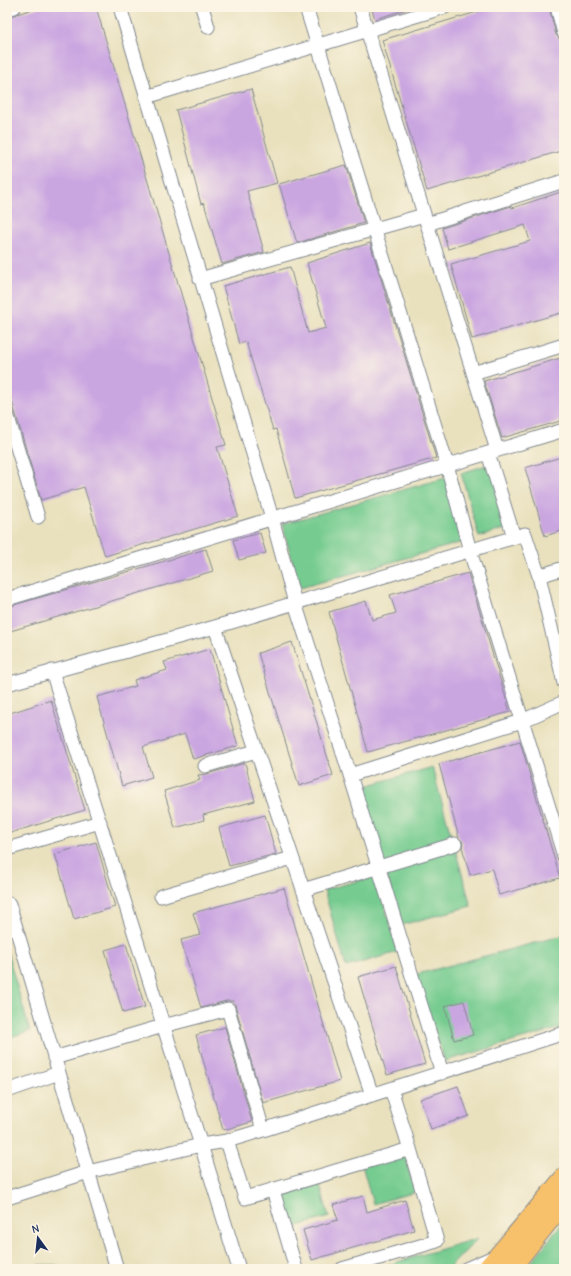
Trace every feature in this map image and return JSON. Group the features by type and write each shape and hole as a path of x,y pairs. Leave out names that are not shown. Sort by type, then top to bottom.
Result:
{"highway":[{"path":"505,1262 564,1178"},
{"path":"487,1269 505,1262 564,1202"}],"street":[{"path":"7,9 14,7"},
{"path":"120,7 272,518 295,603 442,1073"},
{"path":"202,7 208,27"},
{"path":"306,7 447,466 470,551 564,856"},
{"path":"360,7 473,373 514,537"},
{"path":"146,97 445,7"},
{"path":"556,7 564,33"},
{"path":"200,279 374,230 426,220 564,181"},
{"path":"473,373 564,345"},
{"path":"7,414 38,517"},
{"path":"7,599 564,430"},
{"path":"7,684 215,627 525,534 539,576 564,683"},
{"path":"539,576 564,568"},
{"path":"215,627 372,1095"},
{"path":"52,671 239,1269"},
{"path":"350,775 522,721 564,702"},
{"path":"205,766 256,751"},
{"path":"7,850 100,822"},
{"path":"303,890 455,844"},
{"path":"161,896 292,858"},
{"path":"8,902 117,1269"},
{"path":"54,1058 163,1026 228,1009 263,1130"},
{"path":"7,1198 88,1172 201,1145 227,1141 564,1034"},
{"path":"7,1091 59,1074"},
{"path":"342,1269 437,1241 391,1089"},
{"path":"227,1141 245,1198 410,1149"},
{"path":"273,1190 296,1269"},
{"path":"466,1269 505,1262"}],"green space":[{"path":"490,464 508,528 479,537 461,473"},
{"path":"445,478 463,542 300,588 282,524"},
{"path":"432,767 471,906 401,925 362,787"},
{"path":"376,876 398,952 346,967 324,890"},
{"path":"564,935 564,1027 445,1061 414,975"},
{"path":"7,952 30,1031 7,1038"},
{"path":"404,1153 415,1192 373,1204 362,1165"},
{"path":"318,1179 329,1217 291,1228 280,1190"},
{"path":"564,1221 564,1269 526,1269"},
{"path":"478,1238 448,1269 374,1269"},
{"path":"40,1265 56,1265 65,1269 19,1269"}],"building":[{"path":"40,7 96,7 226,445 217,447 238,516 105,556 84,487 41,500 7,384 7,17"},
{"path":"371,7 407,7 407,9 375,19"},
{"path":"494,7 549,7 556,35 560,39 564,54 564,150 427,191 382,40"},
{"path":"251,89 277,183 247,191 264,252 222,264 204,203 201,204 176,110"},
{"path":"346,165 364,223 297,243 279,184"},
{"path":"564,191 564,312 472,339 451,264 530,241 525,225 448,249 442,228"},
{"path":"370,243 436,458 295,498 276,429 273,430 246,342 239,344 223,286 290,267 308,333 326,328 307,263"},
{"path":"564,357 564,420 502,438 484,381"},
{"path":"564,456 564,530 545,536 525,468"},
{"path":"260,533 266,553 239,560 233,540"},
{"path":"206,549 213,571 7,632 7,607"},
{"path":"468,573 510,712 368,752 329,612 366,601 372,620 396,613 390,595"},
{"path":"292,642 333,775 299,786 258,653"},
{"path":"210,649 238,746 193,759 185,734 143,747 152,777 122,786 97,697 136,686 134,680 167,670 164,662"},
{"path":"51,700 85,810 7,834 7,714"},
{"path":"520,741 560,878 499,895 492,869 470,875 462,847 463,842 459,838 439,764"},
{"path":"245,763 255,801 203,815 204,820 175,828 164,791 200,780 198,775 207,774"},
{"path":"265,815 276,854 229,866 219,828"},
{"path":"96,842 115,907 74,919 55,854"},
{"path":"284,888 340,1081 263,1103 234,1001 226,1001 201,1008 181,940 200,935 193,913"},
{"path":"126,944 145,1007 123,1013 105,950"},
{"path":"396,966 425,1064 387,1075 358,977"},
{"path":"464,1001 473,1035 454,1040 445,1006"},
{"path":"225,1027 252,1122 223,1130 196,1035"},
{"path":"458,1086 469,1116 431,1129 420,1099"},
{"path":"363,1196 367,1212 405,1200 414,1230 312,1260 303,1230 338,1220 333,1205"}]}
